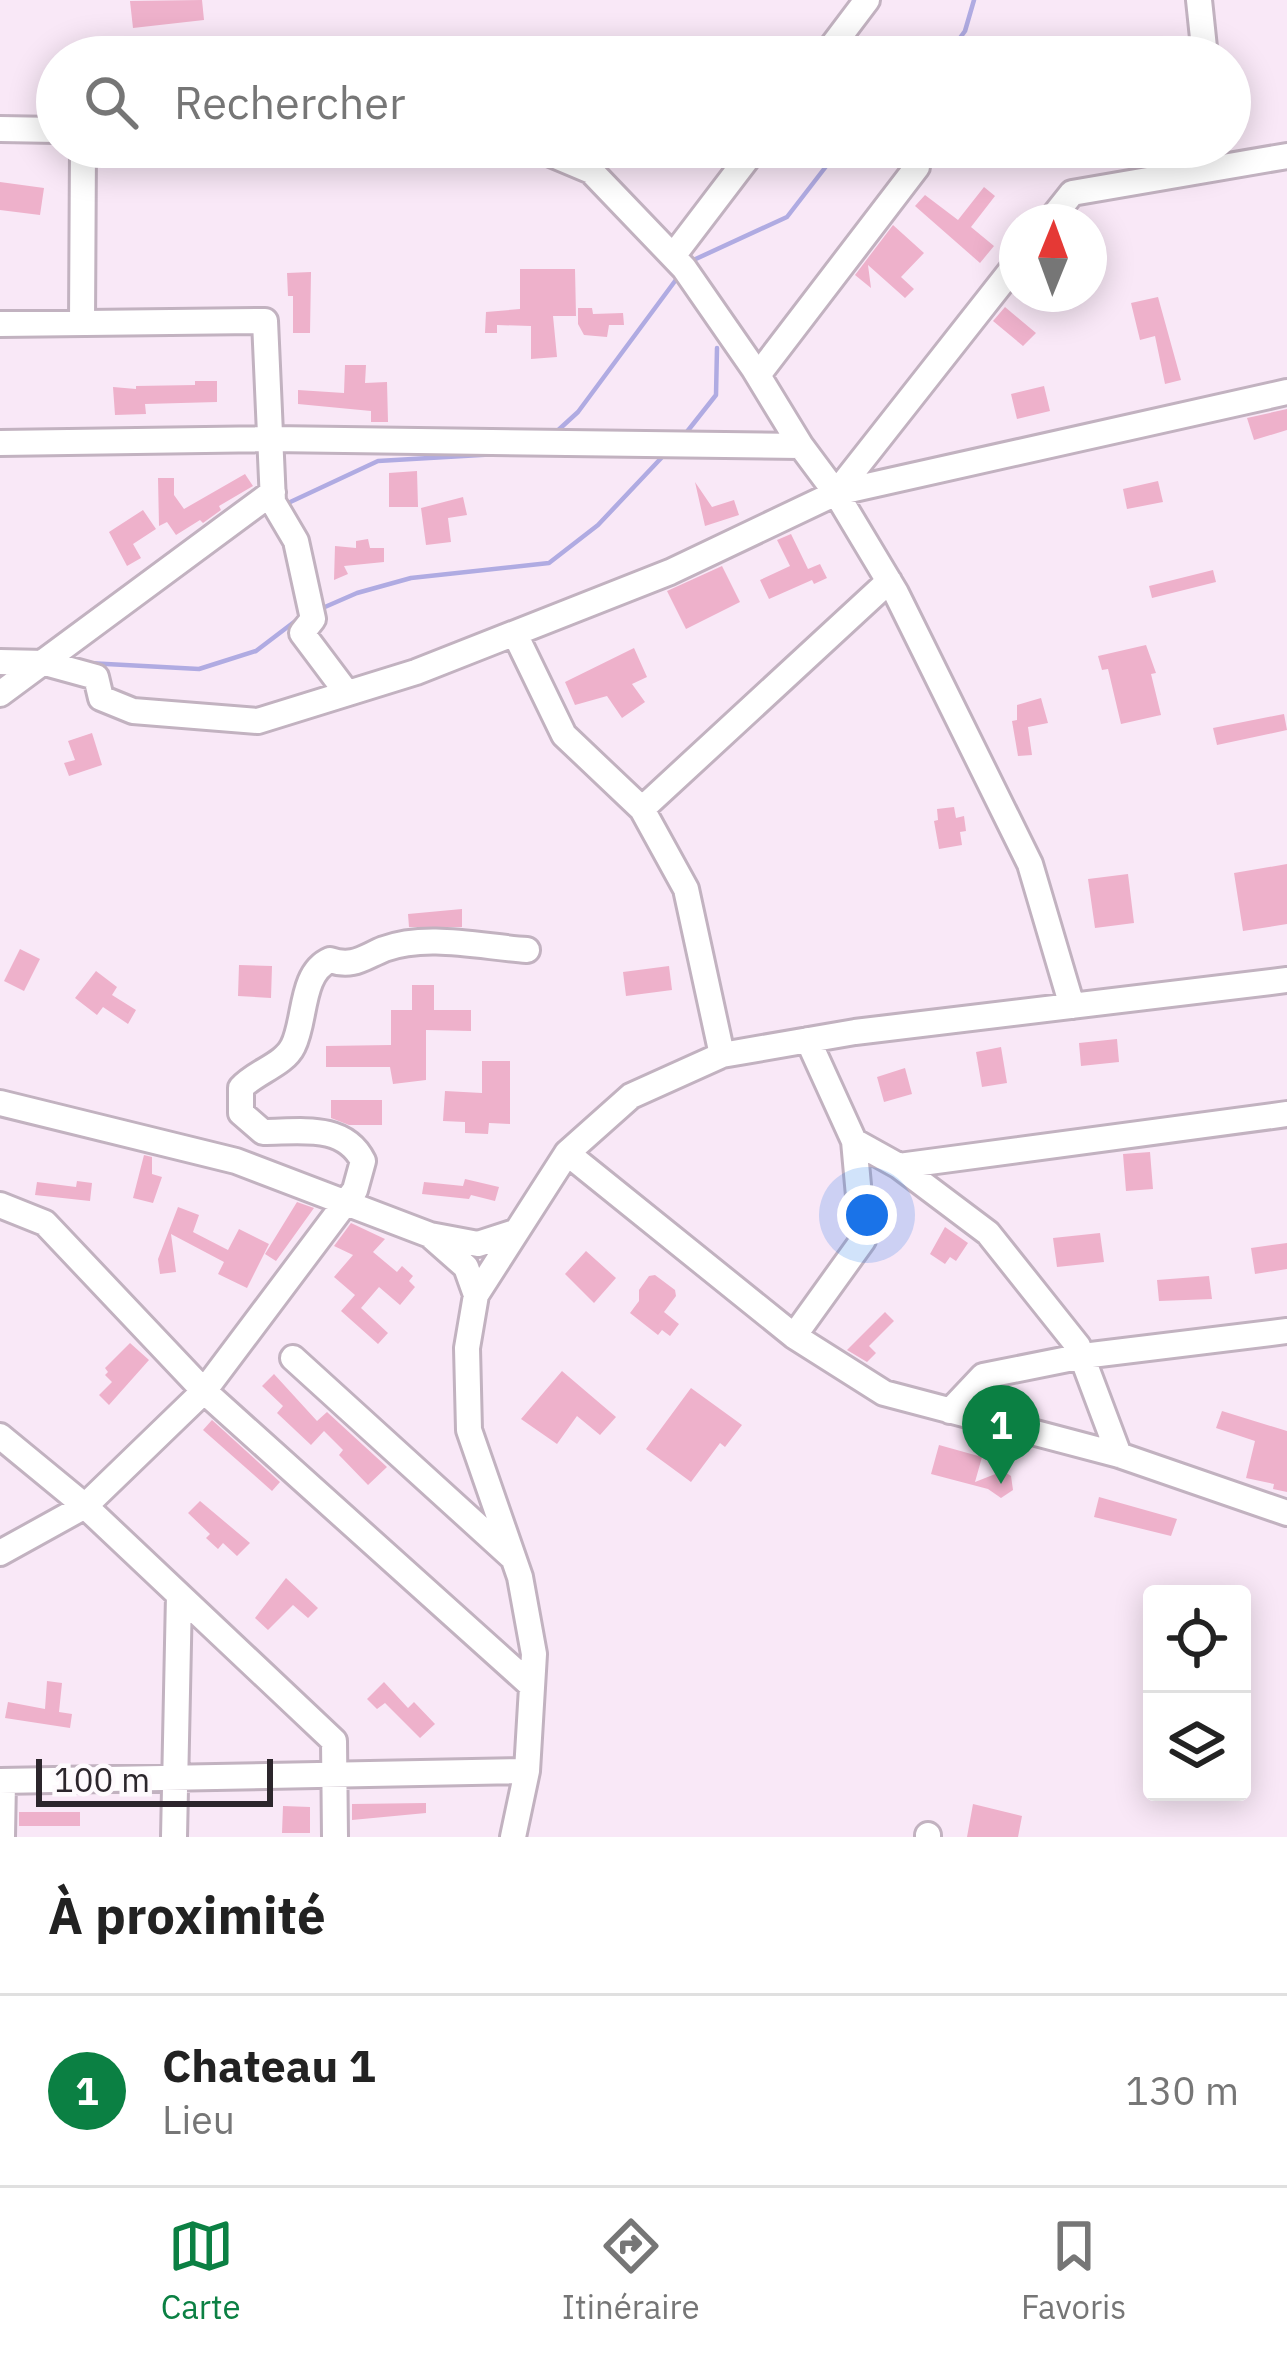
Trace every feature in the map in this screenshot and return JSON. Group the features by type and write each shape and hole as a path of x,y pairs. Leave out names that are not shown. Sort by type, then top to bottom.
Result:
{"street":[{"path":"840,36 867,0"},
{"path":"1198,0 1202,36"},
{"path":"0,129 36,130"},
{"path":"1251,157 1287,156"},
{"path":"82,168 82,323"},
{"path":"584,168 673,256 758,375 889,581 1030,864 1072,1006"},
{"path":"673,256 740,168"},
{"path":"758,375 915,168"},
{"path":"1063,204 1072,193 1172,168"},
{"path":"836,493 999,286"},
{"path":"0,324 265,321 273,502 296,541 313,619 302,633 347,693"},
{"path":"0,662 45,663 95,677 101,698 134,711 258,721 416,672 514,634 670,572 836,493 1287,392"},
{"path":"0,443 271,439 800,446"},
{"path":"0,694 272,492"},
{"path":"642,809 889,581"},
{"path":"514,634 563,735 642,809 686,889 722,1055"},
{"path":"0,1553 85,1506 204,1391 345,1203 363,1172 357,1149 328,1132 263,1132 242,1115 241,1088 288,1054 321,964 366,960 411,942 527,950"},
{"path":"513,1837 526,1771 534,1654 514,1560 469,1430 465,1375 476,1295 568,1153 631,1096 722,1055 1287,980"},
{"path":"794,1336 863,1240 854,1141 808,1040"},
{"path":"0,1103 236,1161 430,1235 478,1244 515,1232"},
{"path":"899,1166 1287,1114"},
{"path":"854,1141 899,1166 988,1233 1083,1356 1119,1455"},
{"path":"568,1153 794,1336 884,1393 1119,1455 1287,1514"},
{"path":"0,1205 45,1223 204,1391 532,1686"},
{"path":"430,1235 466,1268 476,1295"},
{"path":"950,1411 983,1376 1083,1356 1287,1330"},
{"path":"292,1358 514,1560"},
{"path":"0,1436 85,1506 334,1741 335,1837"},
{"path":"174,1837 179,1595"},
{"path":"2,1837 2,1781 526,1771"}],"building":[{"path":"202,0 204,20 133,28 130,1"},
{"path":"0,182 44,188 40,215 0,210"},
{"path":"984,187 995,196 971,227 994,246 980,263 915,206 925,195 958,220"},
{"path":"893,225 924,253 901,277 914,289 905,298 868,265 871,288 855,275"},
{"path":"520,269 575,269 576,316 553,316 557,357 531,359 531,326 497,325 497,333 485,333 486,312 520,309"},
{"path":"311,272 310,333 293,333 293,296 288,296 287,273"},
{"path":"1158,297 1181,380 1165,384 1155,336 1140,340 1131,303"},
{"path":"578,308 592,308 593,314 623,313 624,325 609,325 607,337 584,335"},
{"path":"1001,312 1011,312 1036,333 1023,346 993,321"},
{"path":"345,365 366,365 365,383 387,382 388,422 371,422 371,411 298,404 298,390 344,393"},
{"path":"195,381 217,381 217,402 145,404 146,414 115,415 113,387 195,385"},
{"path":"1044,386 1050,411 1017,419 1011,394"},
{"path":"1287,409 1287,430 1254,440 1247,418"},
{"path":"417,471 418,507 389,507 389,473"},
{"path":"245,474 253,486 219,506 221,510 203,523 200,520 176,535 167,522 159,526 158,478 174,478 174,495 184,509"},
{"path":"1158,481 1163,502 1127,509 1123,489"},
{"path":"695,482 712,507 734,500 739,515 705,526"},
{"path":"463,497 467,515 448,518 451,542 426,545 421,508"},
{"path":"143,510 156,529 133,544 141,558 127,566 109,532"},
{"path":"791,534 808,569 820,564 827,578 769,599 760,580 790,566 777,540"},
{"path":"368,539 370,548 384,548 384,562 344,566 348,574 334,580 335,546 356,548 356,541"},
{"path":"722,566 740,602 686,629 667,591"},
{"path":"1213,570 1216,582 1152,598 1149,586"},
{"path":"1146,645 1156,673 1151,674 1161,715 1121,724 1108,669 1102,670 1098,656"},
{"path":"634,648 647,677 632,684 645,702 622,718 607,696 575,705 565,682"},
{"path":"1041,698 1048,723 1028,727 1032,755 1018,756 1012,721 1017,720 1017,705"},
{"path":"1284,714 1287,730 1217,745 1213,728"},
{"path":"92,733 102,765 69,776 64,763 75,760 68,741"},
{"path":"954,807 956,818 964,816 962,845 939,849 937,809"},
{"path":"1287,864 1287,924 1243,931 1234,873"},
{"path":"1128,874 1134,923 1095,928 1088,879"},
{"path":"462,909 462,927 409,927 408,914"},
{"path":"20,949 40,959 24,991 4,981"},
{"path":"239,965 272,966 271,998 238,996"},
{"path":"669,966 672,990 626,996 623,972"},
{"path":"96,971 117,987 112,995 136,1010 128,1024 103,1007 97,1015 75,998"},
{"path":"412,985 434,985 434,1010 471,1010 471,1031 426,1030 426,1080 393,1084 390,1067 326,1067 326,1046 391,1045 391,1010 412,1010"},
{"path":"1117,1039 1119,1062 1081,1066 1079,1043"},
{"path":"1001,1047 1007,1083 982,1087 976,1052"},
{"path":"482,1061 510,1061 510,1124 489,1123 488,1134 465,1133 465,1122 443,1121 445,1091 482,1093"},
{"path":"905,1068 912,1094 884,1102 877,1077"},
{"path":"331,1100 382,1100 382,1125 349,1125 331,1118"},
{"path":"1150,1152 1153,1189 1126,1191 1123,1154"},
{"path":"144,1155 152,1157 152,1174 162,1177 153,1203 133,1198"},
{"path":"465,1179 499,1187 495,1201 471,1195 469,1199 422,1194 424,1182 463,1186"},
{"path":"77,1181 92,1183 90,1201 35,1195 37,1182 76,1187"},
{"path":"297,1202 314,1208 276,1261 265,1254"},
{"path":"178,1207 199,1215 193,1232 228,1250 239,1229 269,1244 247,1288 218,1274 224,1262 171,1234 176,1272 160,1274 158,1259"},
{"path":"351,1223 385,1239 373,1252 397,1272 402,1266 413,1276 409,1281 415,1287 400,1305 379,1287 361,1308 388,1333 378,1344 341,1311 355,1295 334,1277 353,1255 334,1246"},
{"path":"945,1227 968,1243 956,1261 950,1257 945,1264 930,1254"},
{"path":"1100,1233 1104,1262 1057,1267 1053,1238"},
{"path":"1287,1243 1287,1269 1255,1274 1251,1248"},
{"path":"586,1251 616,1278 594,1303 565,1274"},
{"path":"655,1275 675,1290 664,1312 679,1324 670,1336 662,1330 658,1335 630,1313 639,1301 639,1290"},
{"path":"1209,1276 1212,1299 1159,1301 1157,1280"},
{"path":"885,1312 894,1321 869,1346 876,1353 867,1362 847,1350"},
{"path":"130,1343 149,1360 109,1405 99,1395 112,1382 105,1368"},
{"path":"562,1371 616,1417 600,1435 577,1416 557,1444 521,1419"},
{"path":"274,1374 317,1421 327,1412 387,1467 368,1485 324,1431 311,1445 277,1413 283,1406 262,1386"},
{"path":"691,1388 742,1425 725,1447 720,1443 691,1482 646,1449"},
{"path":"1222,1411 1287,1431 1287,1492 1246,1478 1255,1441 1216,1428"},
{"path":"212,1420 280,1482 272,1491 203,1430"},
{"path":"939,1445 982,1457 975,1482 1003,1471 1011,1476 1013,1490 1001,1498 988,1489 931,1474"},
{"path":"1099,1497 1177,1519 1171,1536 1094,1517"},
{"path":"200,1501 250,1543 237,1556 223,1543 218,1549 188,1513"},
{"path":"286,1578 318,1608 308,1618 293,1605 268,1630 255,1618"},
{"path":"47,1681 62,1683 59,1712 72,1714 70,1728 5,1718 8,1702 45,1709"},
{"path":"384,1682 408,1708 414,1702 435,1724 420,1738 385,1703 377,1709 367,1699"},
{"path":"426,1803 426,1813 352,1820 352,1804"},
{"path":"973,1804 1022,1816 1018,1837 967,1837"},
{"path":"283,1806 310,1807 310,1833 282,1833"},
{"path":"19,1812 80,1812 80,1826 19,1826"}],"waterway":[{"path":"961,36 974,0"},
{"path":"687,263 787,217 825,168"},
{"path":"555,433 578,412 678,277"},
{"path":"686,433 716,395 717,348"},
{"path":"286,504 378,461 498,454"},
{"path":"318,610 411,578 549,563 598,525 665,454"},
{"path":"88,663 199,669 256,651 302,616"}],"place":[{"name":"Chateau 1","path":"1001,1484"}]}
